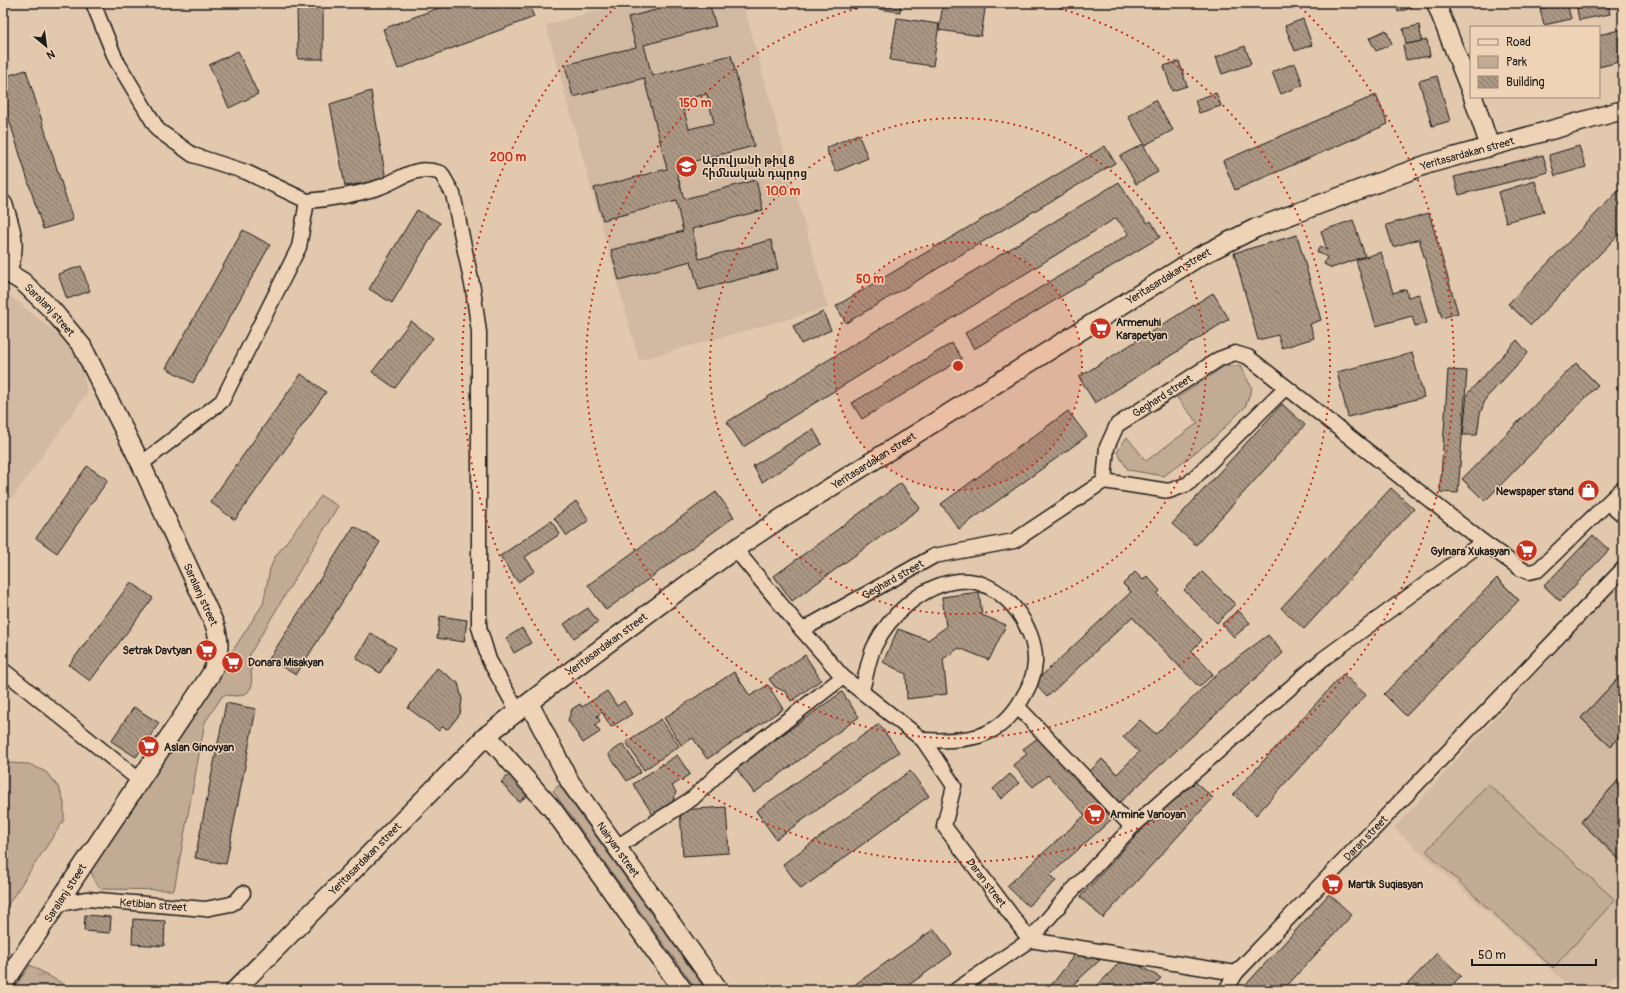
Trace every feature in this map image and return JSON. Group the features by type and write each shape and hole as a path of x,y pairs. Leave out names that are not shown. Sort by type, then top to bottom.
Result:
{"street":[{"path":"92,3 116,60 158,130 193,155 246,172 306,201 334,199 356,194 378,188 416,171 428,169 441,173 453,194 473,289 479,332 479,627 489,660 523,708"},
{"path":"1436,3 1470,89"},
{"path":"1473,98 1490,147"},
{"name":"Yeritasardakan street","path":"235,990 488,736 735,549 1200,256 1256,228 1428,164 1623,110"},
{"path":"141,464 222,401 299,247 306,201"},
{"path":"3,204 14,239 11,260 5,270"},
{"name":"Saralanj street","path":"3,985 211,674 217,660 219,641 214,623 141,464 82,346 52,310 23,282 5,270"},
{"name":"Geghard street","path":"802,630 934,556 1014,541 1104,481 1107,447 1117,425 1219,359 1235,353 1248,357 1483,542 1521,569 1529,572 1538,570 1609,503"},
{"path":"1104,481 1169,491 1188,484 1286,387"},
{"path":"1623,488 1609,503 1623,515"},
{"path":"956,990 1030,940 1069,894 1132,827 1323,659 1483,542"},
{"path":"735,549 843,677 862,690 923,740 955,742 979,737 1002,725 1018,707 1032,680 1035,662 1033,644 1026,624 1015,607 999,594 980,584 960,581 937,586 916,598 892,619 874,647 862,690"},
{"name":"Daran street","path":"1226,990 1236,973 1623,569"},
{"path":"3,670 139,780"},
{"path":"615,848 693,798 721,771 843,677"},
{"path":"1018,707 1132,827"},
{"name":"Nairyan street","path":"523,708 570,782 615,848 719,990"},
{"path":"488,736 553,810 683,990"},
{"name":"Daran street","path":"923,740 954,786 944,826 1030,940"},
{"name":"Ketibian street","path":"58,904 87,899 205,909 231,904 243,893"},
{"path":"1030,940 1236,973"}],"shaded area":[{"name":"Աբովյանի թիվ 8 հիմնական դպրոց","path":"626,3 743,3 828,308 639,360 546,25"},
{"path":"3,294 9,295 66,341 83,371 87,393 3,511"},
{"path":"1623,579 1623,968 1600,990 1574,990 1394,828"}],"green space":[{"path":"1225,366 1240,366 1252,388 1245,407 1214,438 1164,476 1128,470 1117,452 1127,437 1146,461 1198,423 1177,398"},
{"path":"321,496 338,506 250,654 252,686 247,693 238,696 223,695 205,722 174,890 101,889 95,882 91,871 103,850 263,604 270,569 275,557"},
{"path":"7,763 29,764 46,772 59,788 64,802 64,820 3,912 3,765"},
{"path":"1488,784 1615,900 1553,968 1426,851"},
{"path":"559,785 706,990 697,990 553,791"},
{"path":"30,965 70,988 95,990 13,990"}],"building":[{"path":"297,3 323,3 323,59 298,59"},
{"path":"451,3 528,3 534,17 398,69 383,29"},
{"path":"684,3 709,3 716,26 644,45 652,76 731,55 754,146 675,166 684,199 756,180 763,210 692,229 699,259 771,240 778,269 699,290 691,261 619,280 611,250 683,231 676,201 603,220 594,188 667,169 644,78 573,97 565,65 636,47 628,17","holes":["707,94 714,123 689,129 681,100"]},
{"path":"858,3 901,3 900,12 858,6"},
{"path":"943,3 986,3 981,36 939,30"},
{"path":"1396,3 1410,3 1411,8 1398,12"},
{"path":"1567,3 1571,19 1544,25 1540,9"},
{"path":"1576,3 1608,3 1610,14 1579,20"},
{"path":"897,18 939,24 933,66 890,60"},
{"path":"1303,19 1312,45 1295,51 1285,26"},
{"path":"1419,25 1422,41 1406,44 1403,29"},
{"path":"1623,29 1623,61 1600,67 1600,35"},
{"path":"1386,30 1392,44 1376,51 1369,38"},
{"path":"1427,40 1430,56 1406,60 1403,45"},
{"path":"1245,46 1251,64 1222,74 1216,57"},
{"path":"238,51 258,94 229,108 209,65"},
{"path":"1179,61 1187,86 1172,91 1164,66"},
{"path":"1295,63 1303,85 1281,94 1272,72"},
{"path":"26,70 73,220 43,229 3,100 3,77"},
{"path":"1437,76 1450,121 1432,126 1419,81"},
{"path":"371,91 386,180 345,186 330,104"},
{"path":"1216,93 1221,106 1199,113 1195,100"},
{"path":"1376,95 1388,124 1235,190 1223,161"},
{"path":"1155,100 1173,130 1145,145 1128,116"},
{"path":"858,134 868,158 836,172 826,148"},
{"path":"1143,144 1158,172 1136,184 1120,156"},
{"path":"1105,146 1115,163 846,323 836,306"},
{"path":"1579,146 1586,167 1555,176 1549,155"},
{"path":"1543,155 1548,172 1459,195 1454,177"},
{"path":"1535,181 1544,212 1506,222 1498,192"},
{"path":"1119,182 1134,207 1148,223 1151,221 1160,237 974,349 965,333 1129,234 1116,218 743,447 727,422"},
{"path":"1622,187 1623,230 1531,325 1508,304"},
{"path":"417,210 440,223 392,303 369,289"},
{"path":"1429,213 1458,313 1442,318 1419,239 1393,247 1386,225"},
{"path":"1353,220 1365,256 1332,268 1324,264 1327,257 1317,252 1320,246 1327,250 1321,231"},
{"path":"243,230 270,245 193,383 166,368"},
{"path":"1297,235 1321,320 1310,324 1314,338 1282,348 1278,335 1258,340 1234,253"},
{"path":"1381,252 1393,293 1406,289 1408,297 1419,294 1427,323 1415,326 1412,316 1376,326 1356,260"},
{"path":"81,266 90,291 67,299 58,274"},
{"path":"1213,293 1229,319 1095,403 1079,377"},
{"path":"823,312 831,330 801,344 793,326"},
{"path":"411,321 433,338 395,388 372,372"},
{"path":"1517,340 1528,353 1486,398 1480,414 1477,435 1463,435 1467,394"},
{"path":"952,343 962,359 862,419 852,403"},
{"path":"1412,353 1424,397 1348,417 1337,372"},
{"path":"1576,363 1598,385 1485,501 1462,479"},
{"path":"1448,370 1467,371 1458,493 1440,492"},
{"path":"301,374 326,392 235,520 210,502"},
{"path":"1623,381 1623,394 1616,388"},
{"path":"1282,404 1305,425 1196,545 1172,524"},
{"path":"1068,411 1087,436 959,529 941,504"},
{"path":"813,429 822,444 762,482 753,466"},
{"path":"87,466 108,480 57,553 36,538"},
{"path":"901,483 920,508 792,601 774,576"},
{"path":"1391,488 1414,509 1304,629 1281,608"},
{"path":"716,492 734,517 606,610 588,585"},
{"path":"576,501 589,520 567,536 554,518"},
{"path":"551,521 560,534 525,557 535,571 518,582 500,556"},
{"path":"354,526 380,542 296,675 269,659"},
{"path":"1593,535 1609,550 1560,601 1544,586"},
{"path":"1135,572 1143,580 1147,576 1160,591 1157,594 1202,640 1191,651 1213,674 1199,687 1132,617 1047,697 1034,683 1131,592 1123,584"},
{"path":"1202,572 1235,604 1217,623 1184,590"},
{"path":"1497,578 1519,600 1406,716 1384,694"},
{"path":"131,582 153,598 90,681 69,665"},
{"path":"979,592 982,615 1006,625 989,660 959,648 943,659 947,694 907,699 906,674 883,662 898,629 928,640 946,627 942,597"},
{"path":"588,608 598,622 574,638 564,624"},
{"path":"1238,610 1250,623 1234,637 1222,624"},
{"path":"440,616 467,620 464,642 437,638"},
{"path":"522,628 531,643 514,653 506,638"},
{"path":"371,633 396,648 380,673 356,658"},
{"path":"1268,635 1283,653 1119,803 1101,787 1103,784 1090,771 1102,759 1117,774 1139,752 1123,737 1140,720 1156,734 1221,670"},
{"path":"805,655 821,680 791,701 786,692 775,687 769,679"},
{"path":"437,668 458,683 462,699 460,714 448,729 442,727 439,731 408,708"},
{"path":"734,672 750,696 768,685 783,709 707,759 693,738 681,745 664,718"},
{"path":"1623,673 1623,740 1619,736 1611,747 1581,718"},
{"path":"1623,673 1623,740 1619,736 1611,747 1581,718"},
{"path":"1343,674 1366,695 1256,815 1233,794"},
{"path":"607,691 617,706 624,701 632,714 611,727 602,712 597,716 600,721 595,725 600,732 583,743 568,720 572,709 580,704 582,707"},
{"path":"842,692 859,717 754,793 736,768"},
{"path":"226,703 256,709 226,864 195,858"},
{"path":"134,707 159,723 136,757 111,741"},
{"path":"661,719 679,746 644,770 626,742"},
{"path":"879,724 899,752 776,839 756,811"},
{"path":"1038,738 1113,818 1050,875 1056,881 1028,906 1007,886 1085,815 1048,775 1033,787 1013,765 1027,754 1023,749"},
{"path":"623,744 641,772 627,781 608,754"},
{"path":"677,755 690,774 672,786 676,792 673,801 653,815 633,784"},
{"path":"910,771 929,796 801,889 783,864"},
{"path":"511,773 529,794 519,802 501,782"},
{"path":"1010,774 1019,783 1001,799 993,789"},
{"path":"1623,775 1623,863 1581,822"},
{"path":"1623,775 1623,863 1581,822"},
{"path":"1190,777 1213,798 1103,918 1080,897"},
{"path":"726,807 729,853 683,856 680,810"},
{"path":"1329,894 1352,915 1283,990 1241,990"},
{"path":"85,915 111,917 110,933 84,931"},
{"path":"133,919 165,921 164,946 132,944"},
{"path":"934,929 952,954 902,990 847,990"},
{"path":"1076,953 1100,960 1067,990 1045,990 1054,982"},
{"path":"1437,953 1461,976 1447,990 1402,990"},
{"path":"1120,962 1138,965 1161,978 1149,990 1128,990 1122,985 1118,990 1093,990"}],"place":[{"name":"Աբովյանի թիվ 8 հիմնական դպրոց","path":"687,166"},
{"name":"Armenuhi Karapetyan","path":"1100,328"},
{"name":"Newspaper stand","path":"1589,491"},
{"name":"Gylnara Xukasyan","path":"1526,551"},
{"name":"Setrak Davtyan","path":"207,650"},
{"name":"Donara Misakyan","path":"232,662"},
{"name":"Aslan Ginovyan","path":"148,747"},
{"name":"Armine Vanoyan","path":"1094,814"},
{"name":"Martik Suqiasyan","path":"1333,884"}]}
